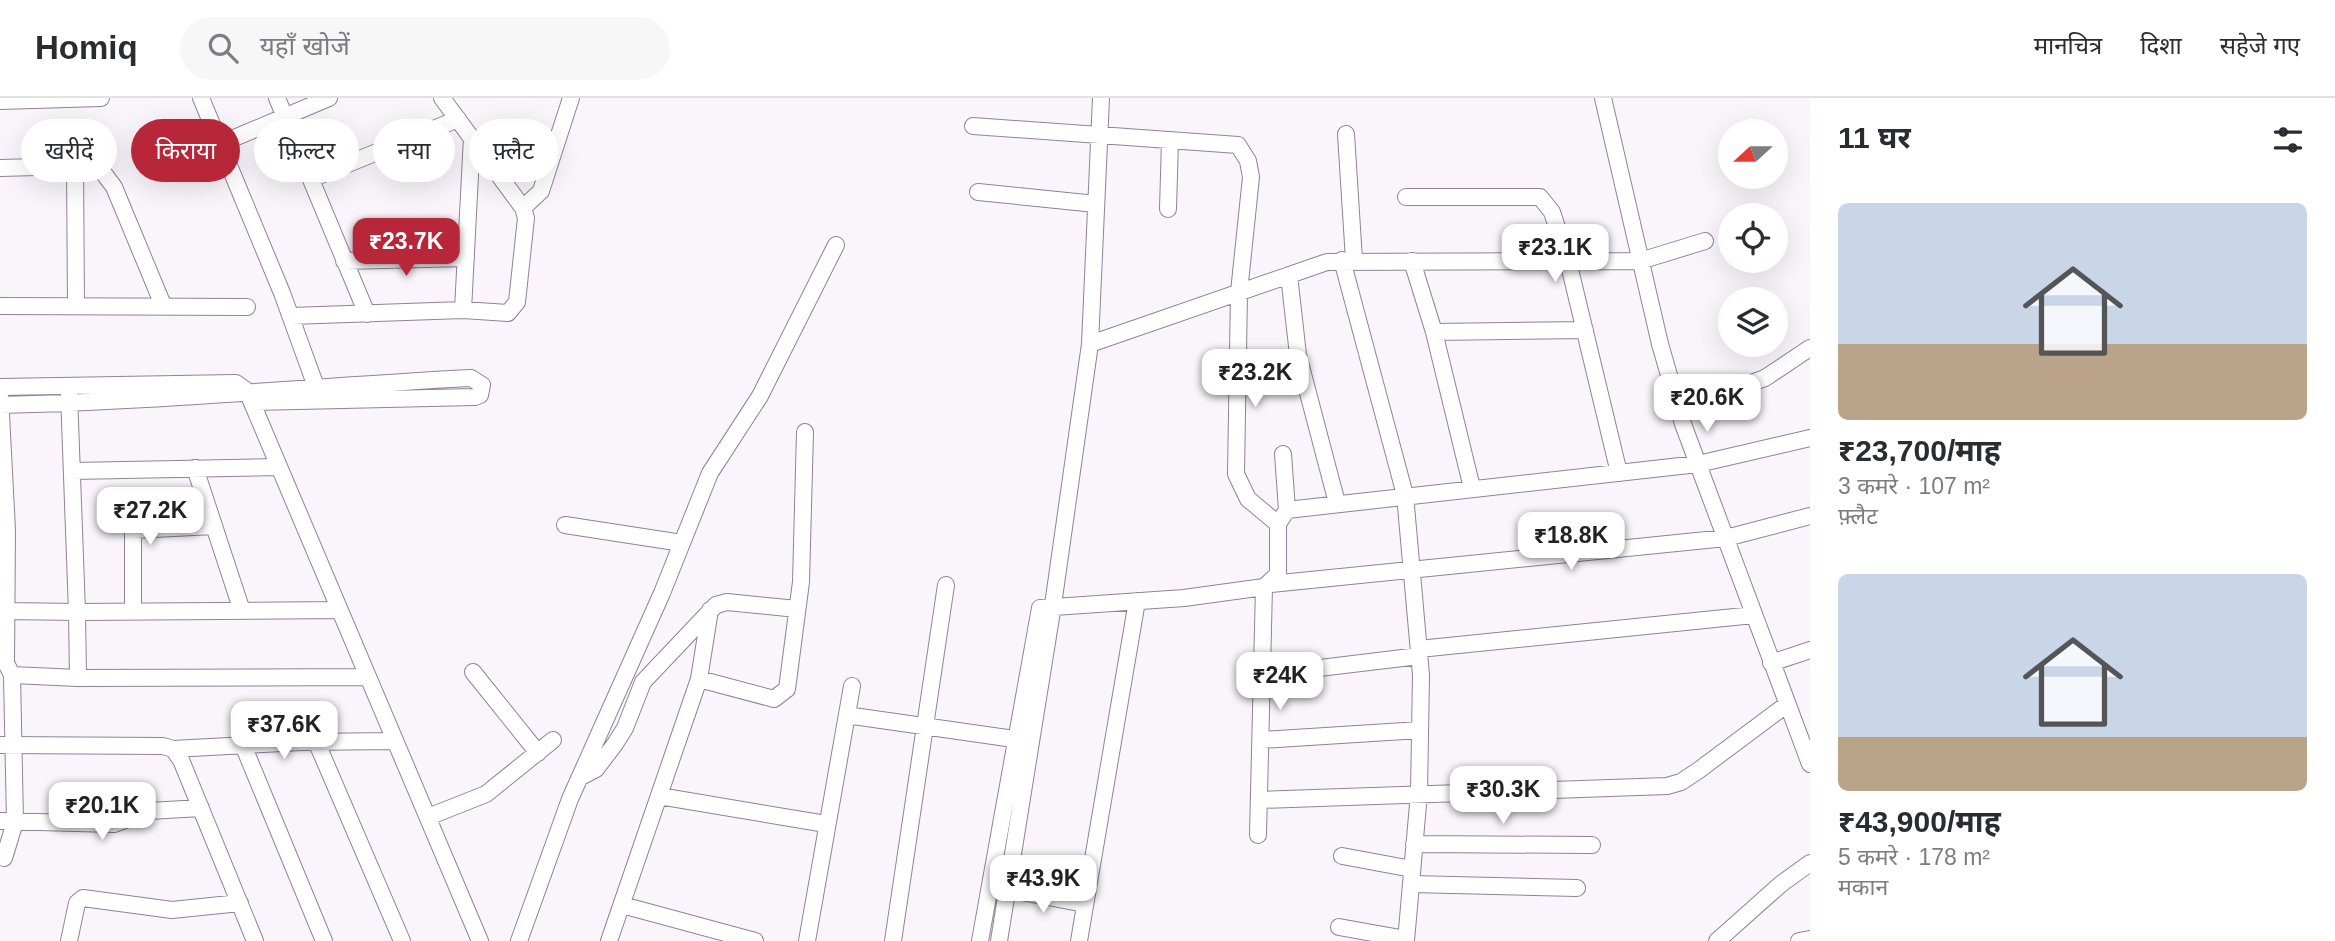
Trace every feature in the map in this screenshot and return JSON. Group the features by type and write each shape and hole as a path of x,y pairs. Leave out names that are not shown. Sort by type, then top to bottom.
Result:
{"street":[{"path":"0,101 101,98"},
{"path":"201,98 210,119"},
{"path":"277,98 285,117"},
{"path":"240,136 329,98"},
{"path":"442,98 469,133"},
{"path":"523,208 541,191 571,98"},
{"path":"999,941 1053,605 1090,344 1101,98"},
{"path":"1603,98 1640,261 1679,410 1810,764"},
{"path":"359,159 458,119"},
{"path":"973,126 1238,145 1243,149 1251,177 1239,292 1236,474 1248,499 1278,524"},
{"path":"1339,927 1406,940 1419,793 1420,730 1419,652 1405,495 1348,260 1346,134"},
{"path":"1168,209 1170,140"},
{"path":"0,168 21,167"},
{"path":"75,182 76,306"},
{"path":"111,182 163,305"},
{"path":"235,182 319,393"},
{"path":"312,182 367,314"},
{"path":"463,310 470,182"},
{"path":"290,316 463,310 508,313 513,310 517,302 526,218 523,208 504,182"},
{"path":"978,192 1096,204"},
{"path":"1406,197 1540,197 1552,212 1568,261 1619,472"},
{"path":"1090,344 1327,262 1640,261 1705,241"},
{"path":"519,941 579,778 710,473 760,396 836,245"},
{"path":"344,261 466,258"},
{"path":"1412,261 1434,332 1472,488"},
{"path":"1289,275 1298,355 1338,503"},
{"path":"0,306 247,307"},
{"path":"1434,332 1585,330"},
{"path":"1679,410 1765,378 1810,348"},
{"path":"249,396 319,393 471,378 482,385 480,395 475,397 319,393"},
{"path":"4,858 8,822 6,744 12,676 6,663 0,397 236,383 249,396 480,941"},
{"path":"69,394 79,678"},
{"path":"699,679 774,699 783,695 787,689 797,609 804,432"},
{"path":"1287,510 1698,464 1810,438"},
{"path":"1258,835 1267,586 1278,574 1278,524 1287,510 1283,454"},
{"path":"72,471 277,467"},
{"path":"195,468 242,611"},
{"path":"983,940 1014,738 1037,612 1044,606 1184,598 1267,586 1726,538 1810,516"},
{"path":"565,525 682,543"},
{"path":"133,611 133,530 214,526"},
{"path":"893,941 946,585"},
{"path":"1079,941 1137,600"},
{"path":"579,778 596,769 615,744 625,728 643,682 710,610 727,602 797,609"},
{"path":"6,611 338,610"},
{"path":"609,941 699,679 710,610"},
{"path":"1262,675 1419,652 1754,615"},
{"path":"1771,663 1810,650"},
{"path":"473,672 538,753"},
{"path":"12,676 367,677"},
{"path":"807,941 852,685"},
{"path":"1259,800 1667,786 1681,782 1699,770 1786,705"},
{"path":"846,720 853,716 1014,738"},
{"path":"1262,740 1420,730"},
{"path":"428,817 486,794 552,740"},
{"path":"6,744 163,746 173,749 316,741 395,741"},
{"path":"316,741 402,941"},
{"path":"243,745 324,941"},
{"path":"173,749 181,760 255,941"},
{"path":"659,796 826,824"},
{"path":"8,822 114,824 149,811 201,808"},
{"path":"1414,844 1592,845"},
{"path":"1342,856 1411,877 1577,888"},
{"path":"1717,941 1781,884 1810,863"},
{"path":"1007,889 1085,904"},
{"path":"69,941 77,903 83,898 172,910 240,903"},
{"path":"622,905 755,941"},
{"path":"1799,941 1810,939"}]}
